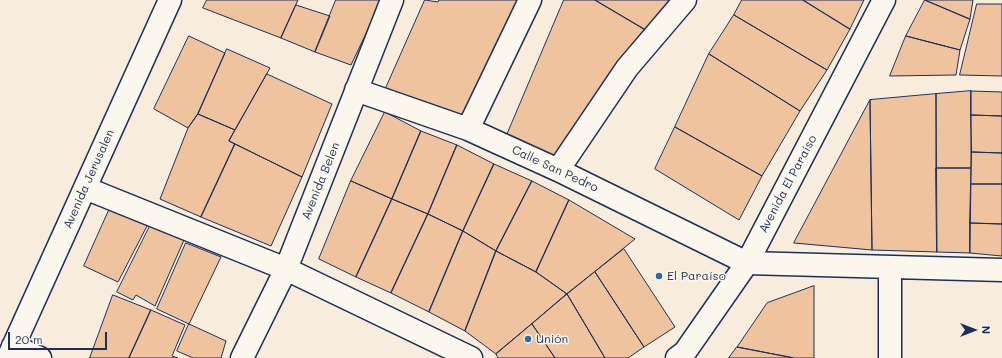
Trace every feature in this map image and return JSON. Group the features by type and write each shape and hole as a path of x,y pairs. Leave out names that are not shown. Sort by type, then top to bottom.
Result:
{"street":[{"name":"Avenida Jerusalen","path":"11,352 170,0"},
{"name":"Avenida Belen","path":"242,358 286,269 392,0"},
{"path":"468,129 530,0"},
{"path":"558,170 627,68 685,0"},
{"name":"Avenida El Paraíso","path":"677,358 685,352 747,263 884,0"},
{"name":"Calle San Pedro","path":"356,90 468,129 558,170 747,263"},
{"path":"85,188 286,269 471,358"},
{"path":"747,263 1002,270"},
{"path":"890,267 890,358"},
{"path":"11,352 40,358"}],"building":[{"path":"207,0 298,0 281,38 203,8"},
{"path":"336,0 382,0 351,65 315,52"},
{"path":"425,0 438,2 439,0 527,0 470,121 386,88"},
{"path":"564,0 595,0 651,33 556,161 507,135"},
{"path":"595,0 680,0 651,33"},
{"path":"742,0 803,0 850,29 827,70 734,15"},
{"path":"803,0 864,0 850,29"},
{"path":"925,0 970,19 960,50 906,36"},
{"path":"925,0 973,0 970,19"},
{"path":"977,4 1002,4 1002,76 960,75"},
{"path":"296,5 330,16 315,52 281,38"},
{"path":"734,15 827,70 800,111 709,54"},
{"path":"189,36 225,53 198,114 188,128 154,109"},
{"path":"906,36 960,50 956,75 890,76"},
{"path":"227,49 270,68 235,130 198,114"},
{"path":"709,54 800,111 762,176 675,127"},
{"path":"267,74 332,104 302,177 229,141"},
{"path":"971,91 971,168 936,168 936,94"},
{"path":"971,91 1002,92 1002,116 971,115"},
{"path":"936,94 937,252 872,250 870,100"},
{"path":"870,100 872,250 794,243"},
{"path":"385,112 421,131 392,199 351,181"},
{"path":"198,114 235,130 229,141 235,144 201,217 160,199 188,128"},
{"path":"971,115 1002,116 1002,153 972,152"},
{"path":"675,127 762,176 739,220 655,169"},
{"path":"421,131 457,145 428,214 392,199"},
{"path":"235,144 302,177 271,246 201,217"},
{"path":"457,145 494,164 463,231 428,214"},
{"path":"972,152 1002,153 1002,184 971,184"},
{"path":"494,164 532,181 496,251 463,231"},
{"path":"936,168 971,168 970,253 937,252"},
{"path":"351,181 392,199 356,277 319,259"},
{"path":"532,181 569,200 536,272 496,251"},
{"path":"971,184 1002,184 1002,224 970,223"},
{"path":"392,199 428,214 391,293 356,277"},
{"path":"569,200 635,239 567,294 536,272"},
{"path":"110,208 148,224 118,282 84,266"},
{"path":"428,214 463,231 429,312 391,293"},
{"path":"970,223 1002,224 1002,256 970,253"},
{"path":"151,224 184,240 155,306 136,295 133,300 117,292"},
{"path":"463,231 496,251 465,331 429,312"},
{"path":"186,243 221,257 189,324 157,309"},
{"path":"624,249 675,327 644,347 595,272"},
{"path":"496,251 536,272 567,294 496,354 465,331"},
{"path":"595,272 644,347 628,358 605,358 567,294"},
{"path":"814,286 814,358 794,358 737,347 767,303"},
{"path":"567,294 605,358 555,358 532,324"},
{"path":"113,295 151,310 129,358 90,358"},
{"path":"151,310 185,325 172,356 178,358 129,358"},
{"path":"189,324 226,341 221,358 193,358 177,351"},
{"name":"Unión","path":"532,324 555,358 498,358 496,354"},
{"path":"737,347 794,358 729,358"}],"place":[{"name":"El Paraíso","path":"659,276"},
{"name":"Unión","path":"528,339"}]}
